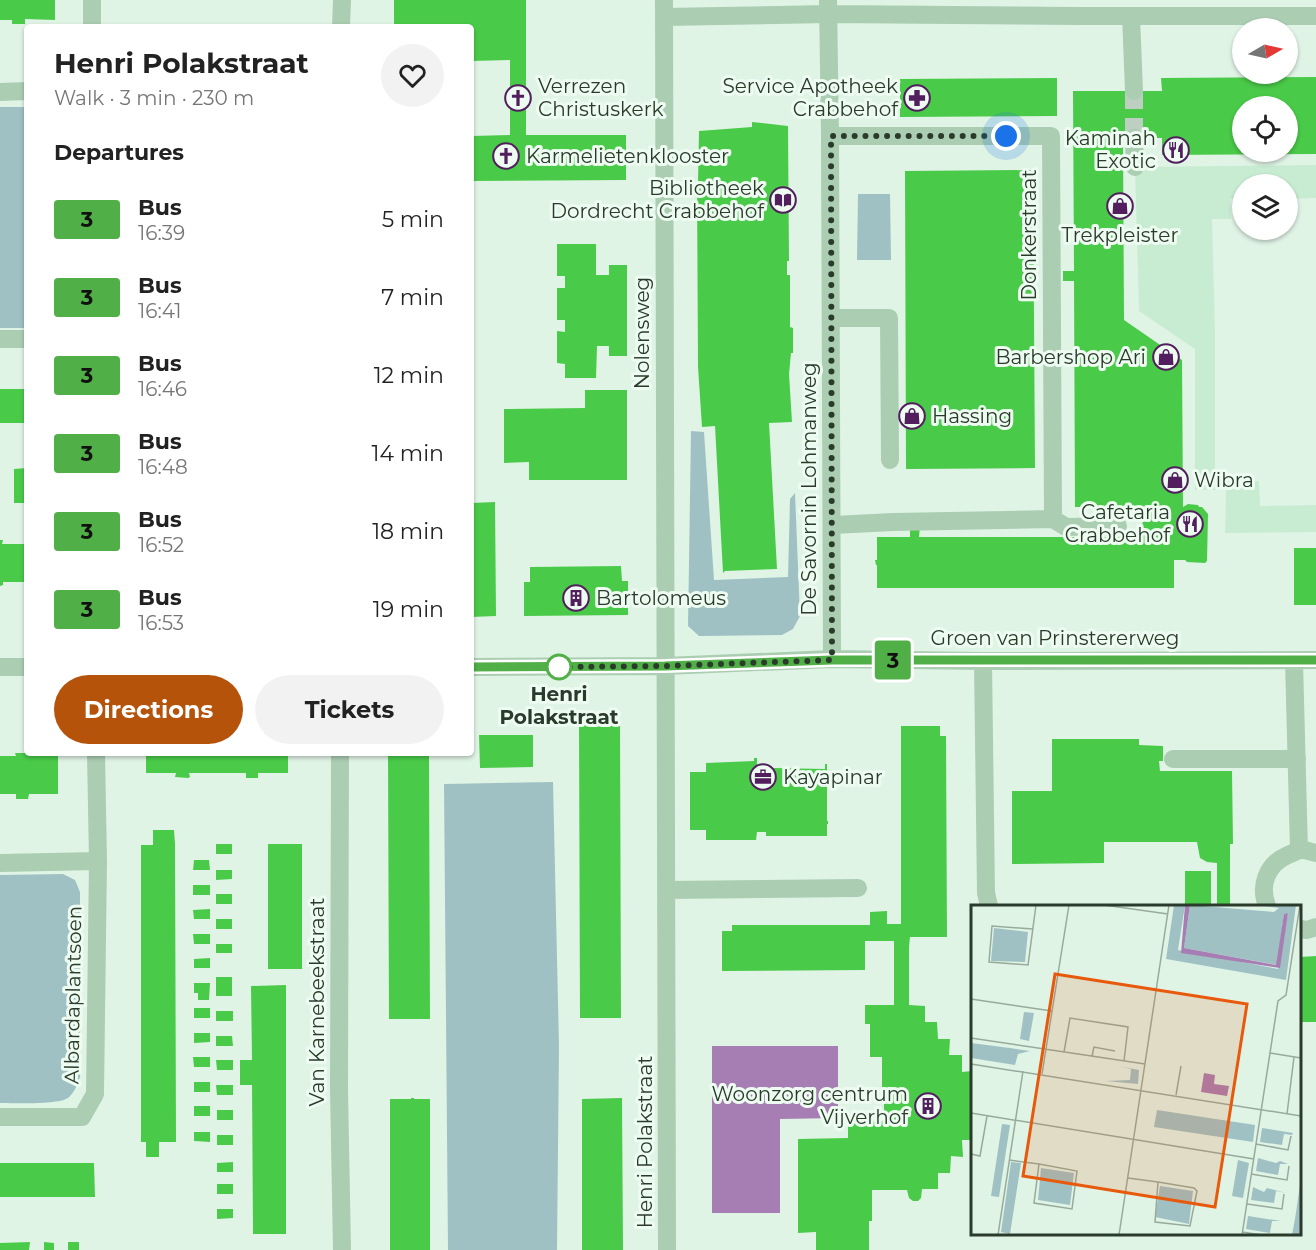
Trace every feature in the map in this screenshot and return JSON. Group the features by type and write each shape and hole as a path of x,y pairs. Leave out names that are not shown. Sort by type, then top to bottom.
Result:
{"street":[{"path":"92,0 92,24"},
{"path":"341,24 342,0"},
{"name":"De Savornin Lohmanweg","path":"828,7 831,136 832,660"},
{"path":"664,9 1078,8 1131,16 1316,16"},
{"name":"Nolensweg","path":"664,9 665,666"},
{"path":"1131,16 1134,91"},
{"path":"0,92 24,91"},
{"name":"Donkerstraat","path":"831,136 1052,136 1053,519"},
{"path":"1134,138 1135,167"},
{"path":"832,318 889,318 890,459"},
{"path":"0,339 24,339"},
{"path":"832,525 1053,519 1066,526 1118,526"},
{"name":"Groen van Prinstererweg","path":"474,667 665,666 832,660 1316,660"},
{"path":"983,661 986,893 989,905"},
{"path":"1267,905 1264,899 1264,883 1268,871 1278,859 1307,851 1296,759 1294,661"},
{"name":"Henri Polakstraat","path":"665,666 667,1250"},
{"path":"0,667 24,667"},
{"name":"Albardaplantsoen","path":"0,1117 82,1116 95,1094 98,861 96,756"},
{"name":"Van Karnebeekstraat","path":"340,756 339,1089 342,1250"},
{"path":"1173,759 1296,759"},
{"path":"0,863 98,861"},
{"path":"667,890 858,888"},
{"path":"1301,929 1316,927"}],"shaded area":[{"path":"0,107 24,107 24,328 0,328"},
{"path":"1316,165 1316,198 1298,199 1298,174 1232,174 1231,219 1212,219 1215,482 1259,481 1260,506 1316,505 1316,532 1225,533 1226,490 1195,490 1195,349 1139,311 1135,167"},
{"path":"858,194 890,194 891,260 857,260"},
{"path":"691,431 704,432 714,580 788,577 790,499 795,493 800,616 793,629 782,635 699,636 688,626"},
{"path":"553,782 559,1045 557,1250 448,1250 444,784"},
{"path":"63,874 75,880 80,892 80,1077 76,1088 68,1098 63,1100 0,1103 0,875"},
{"path":"712,1046 838,1046 838,1118 780,1119 780,1213 712,1213"}],"building":[{"path":"0,0 55,0 55,20 25,19 25,24 12,24 12,20 0,20"},
{"path":"394,0 526,0 526,135 626,135 626,180 474,181 474,136 510,135 510,60 474,61 474,24 394,24"},
{"path":"1298,77 1316,77 1316,154 1298,154 1298,96 1232,96 1232,155 1162,155 1162,138 1123,138 1124,320 1182,360 1183,507 1188,504 1198,505 1208,514 1207,561 1205,563 1174,560 1174,588 877,588 875,560 877,560 877,537 910,537 910,527 920,526 919,537 1143,537 1142,507 1075,507 1074,281 1063,281 1063,271 1074,271 1073,91 1162,91 1161,78 1232,78 1232,84 1298,84"},
{"path":"1057,78 1057,116 900,117 900,79"},
{"path":"752,122 788,126 789,261 787,261 787,275 790,275 790,327 793,328 793,353 791,353 789,374 792,422 769,423 777,569 725,571 723,573 715,426 702,427 698,367 699,131 752,127"},
{"path":"1033,170 1035,468 906,469 905,171"},
{"path":"557,244 596,244 596,275 609,275 609,265 627,265 627,356 609,356 609,346 597,346 596,378 565,378 565,364 557,363 557,331 565,332 565,320 557,320 557,288 565,288 565,276 557,276"},
{"path":"0,389 24,389 24,423 0,423"},
{"path":"585,390 627,390 627,480 529,480 529,462 504,463 504,409 585,408"},
{"path":"24,468 24,503 14,503 14,469"},
{"path":"495,502 496,616 474,617 474,503"},
{"path":"0,540 3,540 2,544 24,544 24,582 3,582 0,586"},
{"path":"1294,548 1316,548 1316,605 1294,605"},
{"name":"Bartolomeus","path":"621,566 622,581 628,581 628,615 524,616 524,582 530,582 530,567"},
{"path":"579,724 620,725 621,1018 580,1018"},
{"path":"901,726 940,726 940,736 946,736 947,937 910,937 909,1005 925,1006 925,1022 937,1022 938,1039 950,1039 949,1055 962,1055 962,1072 971,1071 971,1140 962,1140 963,1157 951,1156 950,1173 938,1173 938,1189 922,1189 921,1198 918,1201 909,1198 907,1190 872,1190 869,1250 816,1250 816,1232 798,1233 798,1139 848,1138 848,1122 884,1121 882,1057 870,1057 870,1024 865,1024 865,1005 894,1005 894,941 865,941 865,970 722,971 722,931 732,931 732,925 870,925 870,912 887,911 887,924 901,924"},
{"path":"479,735 533,735 533,767 480,768"},
{"path":"1052,739 1139,739 1139,745 1163,746 1163,761 1159,761 1160,771 1232,771 1233,844 1230,844 1230,905 1217,905 1217,863 1207,862 1200,858 1197,842 1104,842 1104,863 1012,864 1012,791 1052,791"},
{"path":"15,753 24,753 24,756 58,756 58,794 29,794 28,799 16,799 16,794 0,794 0,756 16,756"},
{"path":"146,756 288,756 288,773 258,773 258,778 246,778 246,773 189,773 188,778 175,777 176,773 146,773"},
{"path":"388,756 429,756 430,1019 389,1019"},
{"path":"754,758 757,758 757,769 825,769 825,764 827,764 827,836 766,836 766,832 757,832 756,840 706,840 706,830 690,830 690,772 706,772 706,763 754,761"},
{"path":"153,830 174,830 176,1142 159,1142 159,1157 146,1157 146,1142 141,1142 141,845 153,845"},
{"path":"216,844 232,844 232,854 216,854"},
{"path":"268,844 302,844 302,969 268,969"},
{"path":"194,860 209,860 210,870 193,870"},
{"path":"216,870 232,870 232,879 216,880"},
{"path":"1185,871 1211,871 1211,905 1185,905"},
{"path":"193,885 210,885 210,895 193,895"},
{"path":"216,894 232,894 232,904 216,904"},
{"path":"210,909 210,919 194,919 193,910"},
{"path":"216,919 232,919 232,929 216,929"},
{"path":"193,934 210,934 210,944 194,944"},
{"path":"216,944 232,944 232,953 216,953"},
{"path":"1316,956 1316,1022 1301,1022 1301,957"},
{"path":"210,958 210,968 194,968 194,959"},
{"path":"216,977 232,977 232,996 216,996"},
{"path":"194,983 210,983 209,1000 198,1000 198,993 194,993"},
{"path":"286,985 286,1234 253,1234 252,1085 240,1085 240,1060 252,1060 251,986"},
{"path":"194,1008 210,1008 210,1018 194,1018"},
{"path":"216,1011 233,1011 233,1021 216,1021"},
{"path":"194,1033 210,1033 210,1042 194,1043"},
{"path":"216,1036 232,1036 233,1046 216,1046"},
{"path":"193,1057 210,1057 210,1067 194,1067"},
{"path":"216,1060 233,1060 233,1070 217,1070"},
{"path":"194,1082 210,1082 210,1092 194,1092"},
{"path":"216,1085 233,1085 233,1095 217,1095"},
{"path":"622,1098 623,1250 582,1250 582,1099"},
{"path":"390,1099 430,1099 430,1250 390,1250"},
{"path":"194,1106 210,1106 210,1116 194,1116"},
{"path":"217,1110 233,1110 233,1120 217,1120"},
{"path":"194,1132 210,1132 210,1142 194,1141"},
{"path":"217,1135 233,1135 233,1145 217,1145"},
{"path":"233,1162 233,1172 217,1172 217,1163"},
{"path":"0,1163 94,1163 95,1197 0,1197"},
{"path":"217,1184 233,1184 233,1194 217,1194"},
{"path":"217,1209 233,1209 233,1218 217,1219"},
{"path":"30,1242 29,1250 0,1250 0,1243"},
{"path":"44,1242 54,1243 54,1250 44,1250"},
{"path":"68,1242 79,1242 79,1250 68,1250"}],"tunnel":[{"path":"1134,91 1134,138"}],"bus line":[{"name":"3","path":"474,667 665,666 832,660 1316,660"}],"place":[{"name":"Verrezen Christuskerk","path":"518,98"},
{"name":"Service Apotheek Crabbehof","path":"917,98"},
{"name":"Kaminah Exotic","path":"1176,150"},
{"name":"Karmelietenklooster","path":"506,156"},
{"name":"Bibliotheek Dordrecht Crabbehof","path":"783,200"},
{"name":"Trekpleister","path":"1120,206"},
{"name":"Barbershop Ari","path":"1166,357"},
{"name":"Hassing","path":"912,416"},
{"name":"Wibra","path":"1175,480"},
{"name":"Cafetaria Crabbehof","path":"1190,524"},
{"name":"Bartolomeus","path":"576,598"},
{"name":"Henri Polakstraat","path":"559,667"},
{"name":"Kayapinar","path":"763,777"},
{"name":"Woonzorg centrum Vijverhof","path":"928,1106"}],"route":[{"path":"559,667 832,660 831,136 1006,136"}]}
